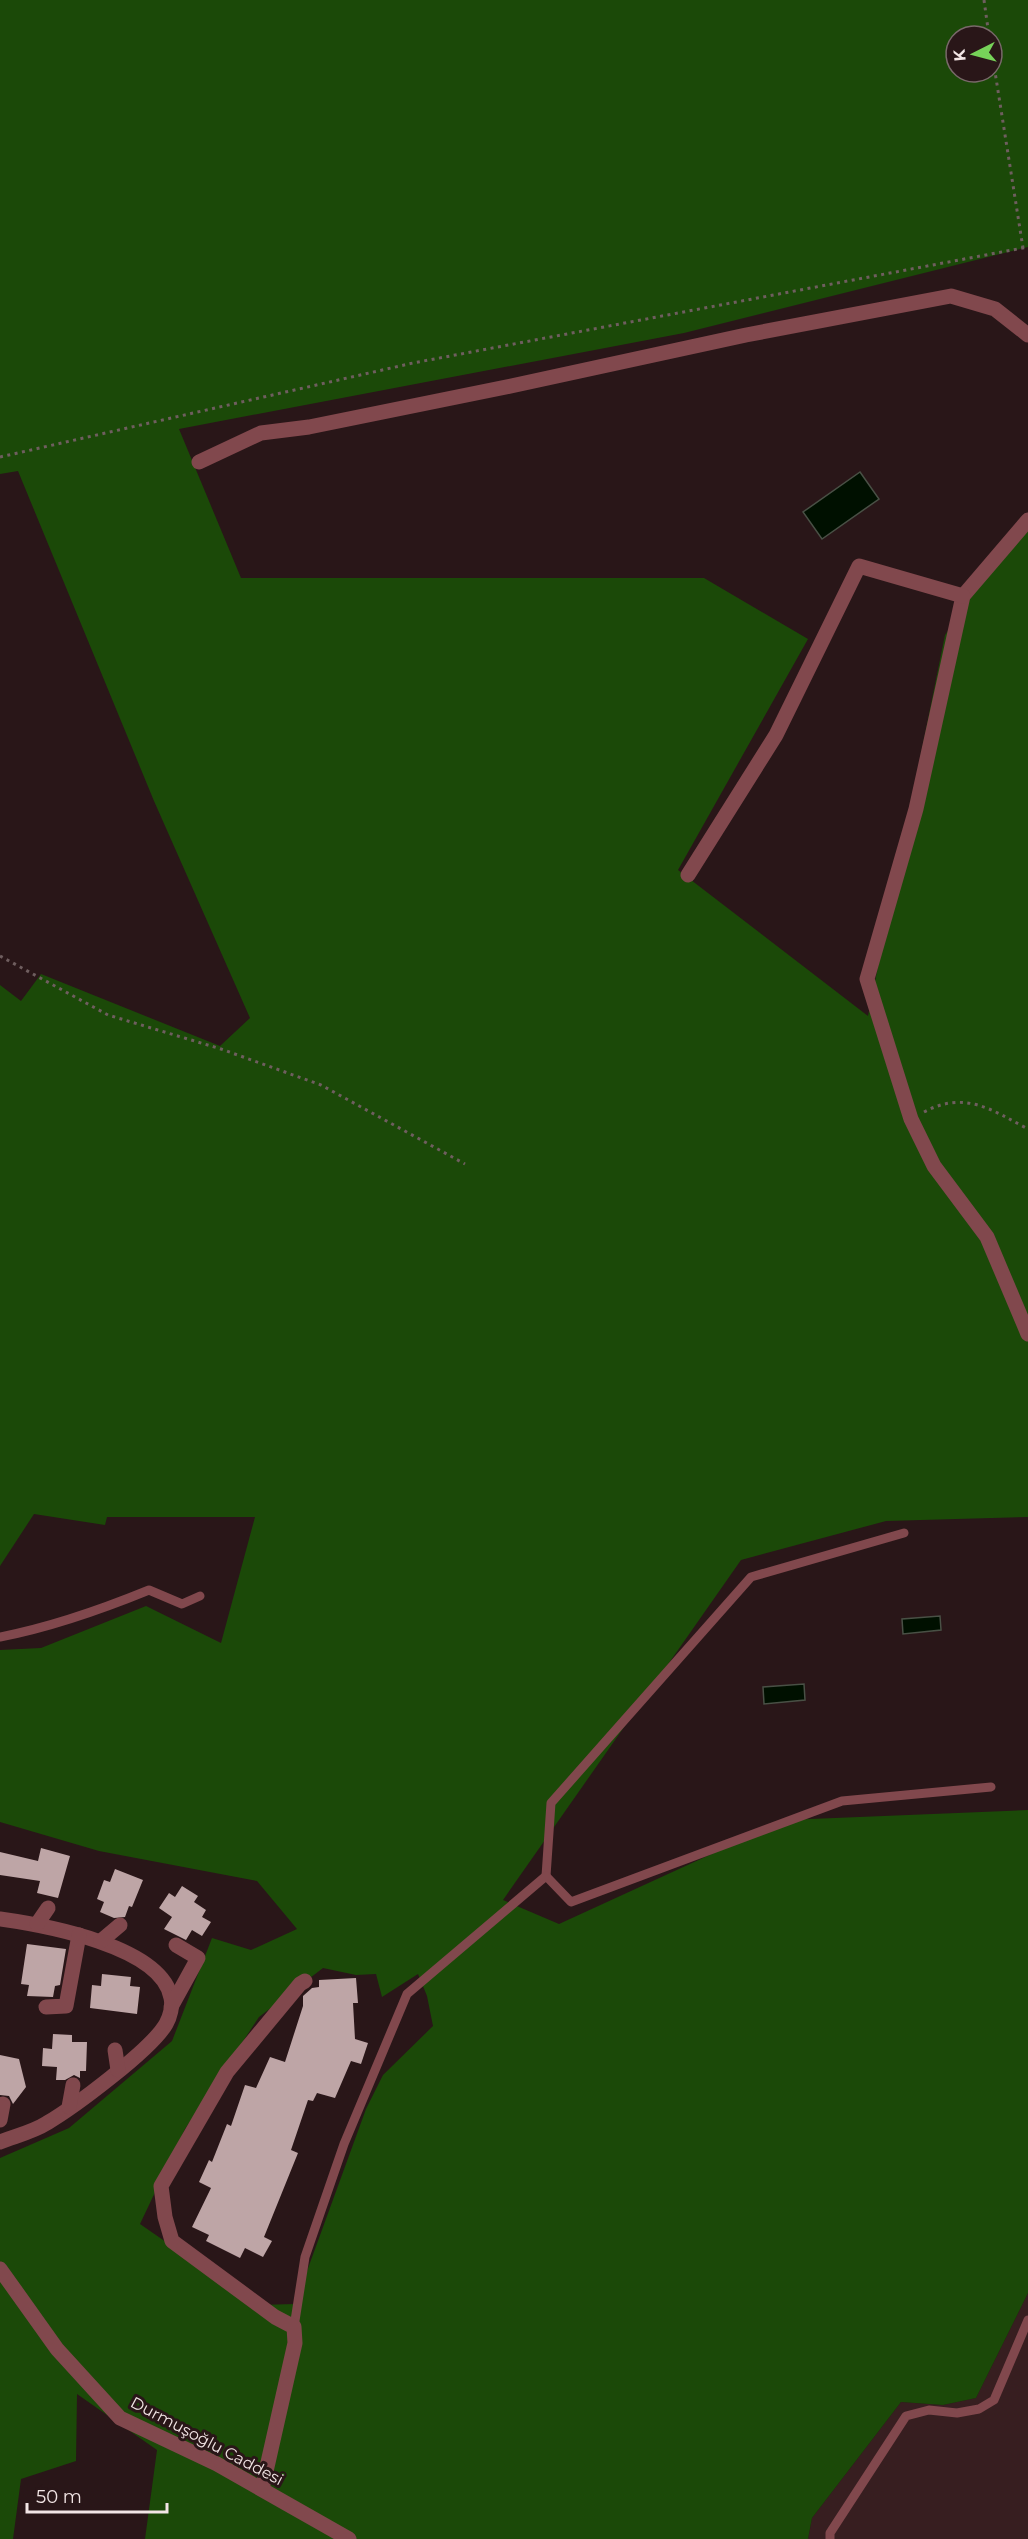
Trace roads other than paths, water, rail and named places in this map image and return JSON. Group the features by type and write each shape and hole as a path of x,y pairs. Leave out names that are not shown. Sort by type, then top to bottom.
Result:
{"street":[{"path":"200,462 261,433 309,427 746,335 951,296 996,309 1028,336"},
{"path":"1028,520 963,596 916,809 867,979 911,1119 934,1166 987,1237 1028,1334"},
{"path":"688,875 776,735 859,566 963,596"},
{"path":"37,1924 48,1908"},
{"path":"0,1919 37,1924 79,1935 133,1955 161,1978 171,1996 171,2007"},
{"path":"100,1941 120,1925"},
{"path":"46,2007 66,2006 79,1935"},
{"path":"0,2142 45,2124 148,2047 166,2024 171,2007 198,1958 177,1945"},
{"path":"262,2489 295,2343 294,2326 275,2317 172,2241 165,2217 161,2186 227,2072 300,1984 305,1981"},
{"path":"115,2050 118,2070"},
{"path":"69,2107 73,2085"},
{"path":"0,2120 3,2104"},
{"name":"Durmuşoğlu Caddesi","path":"0,2268 57,2349 120,2418 217,2464 349,2539"}],"lane":[{"path":"294,2326 305,2257 344,2145 407,1995 546,1876 551,1803 751,1577 904,1533"},
{"path":"0,1637 37,1630 102,1609 149,1590 182,1604 200,1596"},
{"path":"546,1876 571,1902 842,1801 991,1787"},
{"path":"830,2539 830,2533 906,2416 929,2410 957,2413 979,2409 994,2400 1028,2320"}]}
